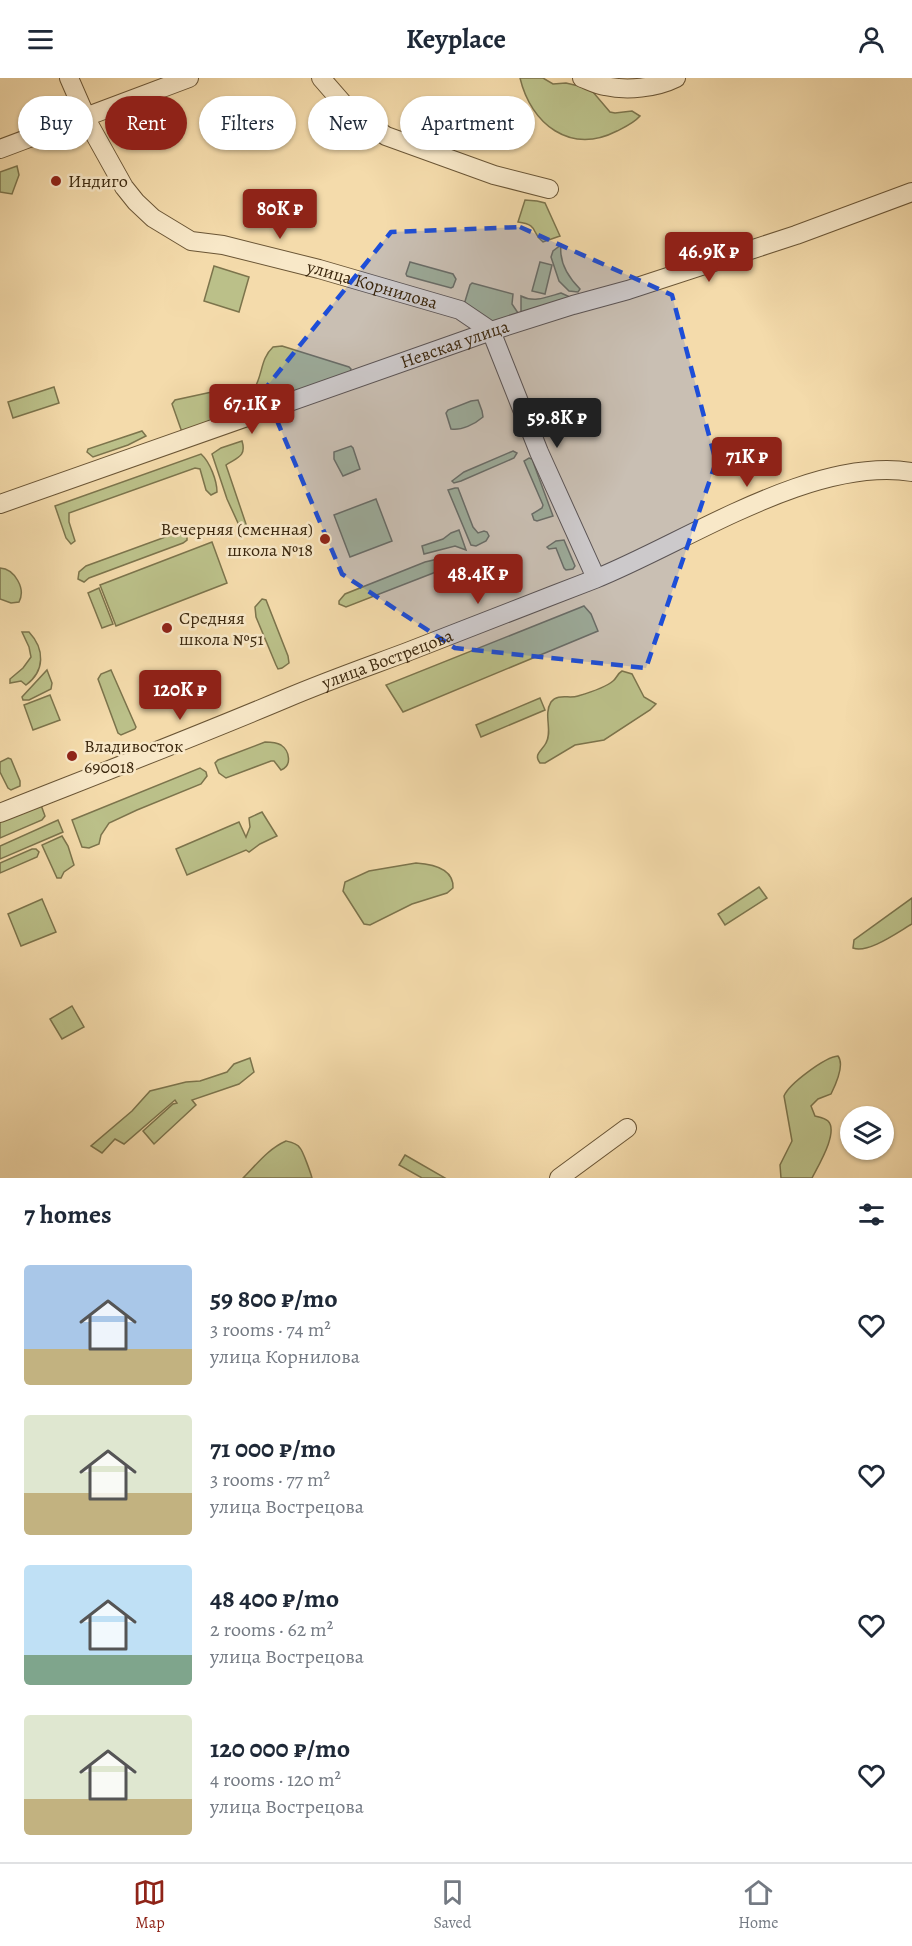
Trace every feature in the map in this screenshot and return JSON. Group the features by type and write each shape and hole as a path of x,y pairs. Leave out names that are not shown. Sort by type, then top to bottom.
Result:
{"street":[{"name":"улица Корнилова","path":"69,78 76,96"},
{"path":"93,114 188,78"},
{"path":"321,78 348,109 386,136 494,175 549,189"},
{"path":"582,78 603,86 622,88 661,83 676,78"},
{"name":"улица Корнилова","path":"93,132 117,177 136,202 153,218 191,241 223,245 319,269 460,310 491,331"},
{"path":"0,149 18,142"},
{"name":"Невская улица","path":"0,504 491,331 796,236 912,192"},
{"path":"491,331 539,452 596,578"},
{"name":"улица Вострецова","path":"0,813 596,578 794,488 862,472 885,470 912,472"},
{"path":"559,1178 627,1128"}],"highlighted area":[{"path":"520,227 672,295 716,462 646,668 455,648 342,574 264,390 391,232"}],"green space":[{"path":"520,78 543,78 553,84 566,83 593,92 610,112 632,111 640,116 617,131 600,138 569,137 555,131 543,121 535,111 535,96 525,94"},
{"path":"17,166 19,175 12,194 0,192 0,172"},
{"path":"525,200 545,203 560,236 543,242 532,227 518,222"},
{"path":"561,245 563,263 568,274 580,289 578,292 569,291 559,281 551,257 553,251"},
{"path":"410,262 453,274 456,279 453,287 407,276"},
{"path":"540,262 552,265 545,294 532,291"},
{"path":"214,266 249,277 239,312 204,301"},
{"path":"472,283 513,294 512,304 520,316 492,328 463,308"},
{"path":"561,293 570,297 528,317 521,311 521,296 536,299"},
{"path":"282,346 349,367 350,374 248,410 241,407 236,397 254,389 269,352 273,347"},
{"path":"54,387 59,403 13,418 8,402"},
{"path":"221,390 226,391 226,400 217,425 183,435 172,404 175,400"},
{"path":"478,400 483,417 468,426 451,429 446,413 448,410"},
{"path":"142,431 146,436 128,445 93,457 87,452 88,449"},
{"path":"242,441 242,454 226,465 248,530 248,533 243,534 227,499 212,454 221,448"},
{"path":"351,446 360,469 343,476 334,459 334,452"},
{"path":"513,451 517,453 514,458 461,481 454,483 452,481 464,472"},
{"path":"201,454 212,472 217,492 211,495 206,490 200,469 195,468 69,513 69,522 75,541 71,544 66,538 55,506"},
{"path":"532,459 553,516 537,521 534,520 532,514 543,505 524,461"},
{"path":"458,488 473,527 478,533 484,531 489,536 486,541 476,546 471,545 448,490"},
{"path":"376,499 392,541 350,557 334,515"},
{"path":"459,530 466,550 455,546 424,554 422,546 443,539"},
{"path":"179,532 187,536 187,540 183,543 89,578 84,582 78,579 79,572 86,566"},
{"path":"564,540 575,566 573,569 566,570 556,548 547,547 556,541"},
{"path":"212,542 227,583 116,626 100,585"},
{"path":"442,558 451,559 448,566 441,570 346,607 339,604 345,594 425,562"},
{"path":"0,568 10,572 18,581 21,591 19,602 11,603 0,599"},
{"path":"99,588 113,624 102,628 88,593"},
{"path":"262,599 266,600 288,656 289,663 282,668 278,669 256,617 255,607"},
{"path":"584,606 591,614 598,631 403,712 386,685"},
{"path":"22,632 29,632 34,639 38,645 41,660 37,673 26,685 21,681 10,683 10,679 23,668 31,657"},
{"path":"47,670 52,683 51,689 29,700 23,700 22,697"},
{"path":"111,670 136,727 121,735 118,733 98,679 101,674"},
{"path":"622,671 632,674 644,697 656,704 604,740 575,745 545,763 540,763 537,757 548,738 548,712 551,702 560,697 575,697 601,688 610,684"},
{"path":"50,695 60,720 33,730 24,705"},
{"path":"540,698 545,710 481,737 476,725"},
{"path":"265,742 277,743 284,748 288,758 285,768 281,770 274,761 271,761 226,778 219,773 215,763 218,760"},
{"path":"11,759 20,781 20,786 11,790 0,772 0,762"},
{"path":"200,768 206,772 207,776 201,784 109,823 101,835 99,844 89,848 82,847 72,820"},
{"path":"41,805 45,816 42,820 0,838 0,818"},
{"path":"262,812 277,836 249,852 246,850 187,875 176,849 239,822 246,837 250,827 249,818"},
{"path":"58,820 63,832 0,859 0,846"},
{"path":"62,836 74,865 64,872 61,878 57,878 42,845"},
{"path":"32,849 39,852 37,857 0,873 0,863"},
{"path":"416,863 435,866 446,872 450,876 453,888 447,893 412,904 370,925 364,924 343,891 345,882 369,871"},
{"path":"759,887 767,898 725,925 718,914"},
{"path":"912,898 912,924 875,945 867,948 853,948 854,940"},
{"path":"42,899 56,932 21,946 8,914"},
{"path":"72,1006 84,1027 62,1039 50,1019"},
{"path":"838,1056 841,1064 831,1094 818,1099 811,1106 815,1116 827,1120 831,1126 823,1158 812,1178 781,1178 780,1165 792,1141 784,1096 808,1072"},
{"path":"250,1058 254,1072 239,1084 192,1100 196,1105 154,1144 143,1131 177,1103 175,1100 124,1144 115,1139 102,1153 91,1146 132,1111 150,1091 200,1081 227,1072 234,1064"},
{"path":"286,1141 300,1148 312,1178 243,1178 268,1153"},
{"path":"405,1155 445,1178 422,1178 399,1165"}],"place":[{"name":"Индиго","path":"56,181"},
{"name":"Вечерняя (сменная) школа №18","path":"325,539"},
{"name":"Средняя школа №51","path":"167,628"},
{"name":"Владивосток 690018","path":"72,756"}]}
